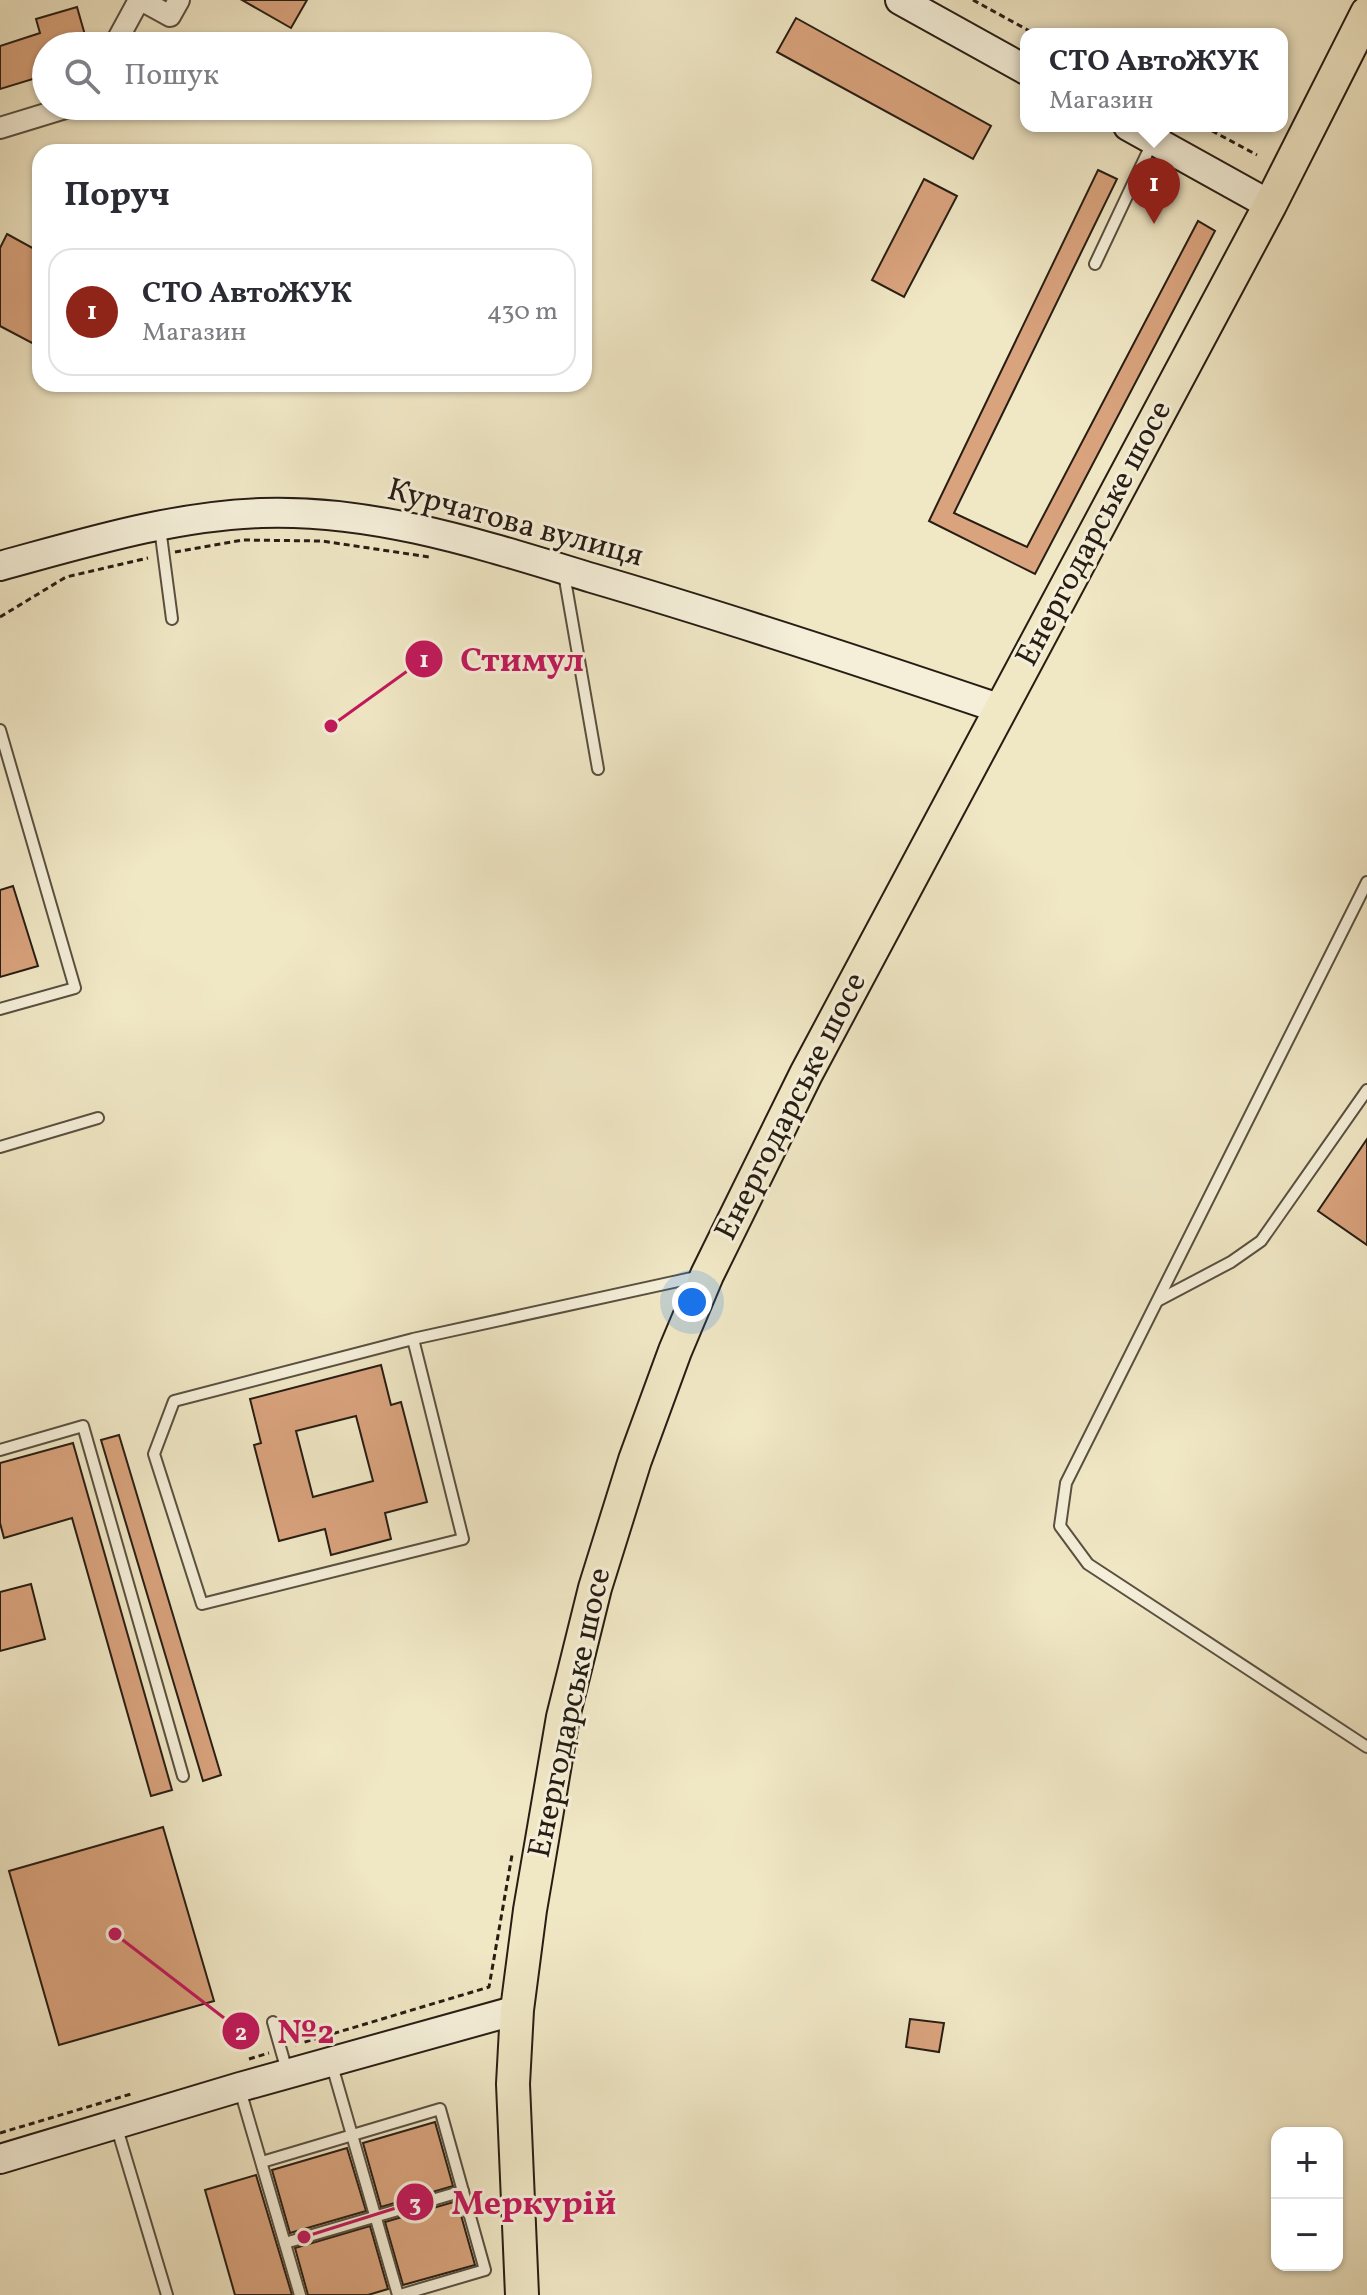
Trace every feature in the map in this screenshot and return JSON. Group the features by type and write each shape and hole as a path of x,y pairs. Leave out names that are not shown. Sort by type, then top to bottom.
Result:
{"main road":[{"name":"Енергодарське шосе","path":"522,2295 513,2084 517,2010 530,1910 563,1717 595,1588 635,1460 675,1351 707,1275 806,1074 1270,205 1367,13"}],"street":[{"path":"122,32 140,0 170,16 179,0"},
{"path":"900,0 1020,67"},
{"path":"0,128 32,118"},
{"path":"1139,132 1270,205"},
{"name":"Курчатова вулиця","path":"0,566 160,526 259,513 354,518 431,532 563,569 781,635 1001,709"},
{"path":"0,2159 115,2123 238,2074 284,2061 331,2061 517,2010"}],"lane":[{"path":"1095,264 1154,140"},
{"path":"160,526 172,619"},
{"path":"563,569 598,769"},
{"path":"0,730 75,988 0,1009"},
{"path":"1367,882 1066,1483 1060,1526 1088,1564 1367,1747"},
{"path":"1157,1301 1231,1262 1261,1241 1367,1090"},
{"path":"0,1147 98,1118"},
{"path":"413,1339 463,1539 202,1604 154,1454 174,1401 413,1339 707,1275"},
{"path":"0,1450 83,1426 183,1776"},
{"path":"273,2022 284,2061"},
{"path":"262,2162 353,2135 440,2109 485,2270 399,2295 353,2135 331,2061"},
{"path":"238,2074 300,2295"},
{"path":"115,2123 167,2295"},
{"path":"285,2243 463,2191"}],"path":[{"path":"973,0 1024,28"},
{"path":"1214,132 1257,155"},
{"path":"0,617 66,577 164,554 243,540 322,541 431,558"},
{"path":"238,2074 284,2061 489,1987 513,1848"},
{"path":"0,2133 133,2093"}],"building":[{"path":"242,0 307,0 291,28"},
{"path":"77,7 84,32 40,32 36,19"},
{"path":"796,18 991,126 973,159 777,52"},
{"path":"32,36 32,79 0,89 0,46"},
{"path":"1098,170 1117,179 954,513 1027,547 1198,221 1215,231 1035,574 929,521"},
{"path":"924,179 957,196 904,297 872,280"},
{"path":"7,234 32,248 32,343 0,326 0,248"},
{"path":"13,886 38,966 0,977 0,890"},
{"path":"1367,1139 1367,1245 1318,1211"},
{"path":"381,1365 391,1405 401,1402 427,1502 385,1513 391,1539 331,1555 325,1529 279,1541 254,1445 261,1443 250,1399","holes":["356,1416 373,1481 313,1497 296,1431"]},
{"path":"119,1435 221,1775 203,1781 101,1440"},
{"path":"73,1443 172,1790 151,1796 72,1518 4,1538 0,1523 0,1463"},
{"path":"31,1584 45,1639 0,1651 0,1592"},
{"path":"163,1827 214,2001 59,2045 9,1871"},
{"path":"910,2019 944,2023 939,2052 906,2047"},
{"path":"435,2122 453,2186 381,2207 363,2143"},
{"path":"347,2148 366,2211 290,2233 272,2170"},
{"path":"256,2175 292,2295 235,2295 205,2190"},
{"path":"457,2201 475,2265 403,2285 385,2222"},
{"path":"370,2226 388,2289 368,2295 308,2295 295,2248"}],"place":[{"name":"СТО АвтоЖУК","path":"1154,224"},
{"name":"Стимул","path":"331,726"},
{"name":"№2","path":"115,1934"},
{"name":"Меркурій","path":"304,2237"}]}
